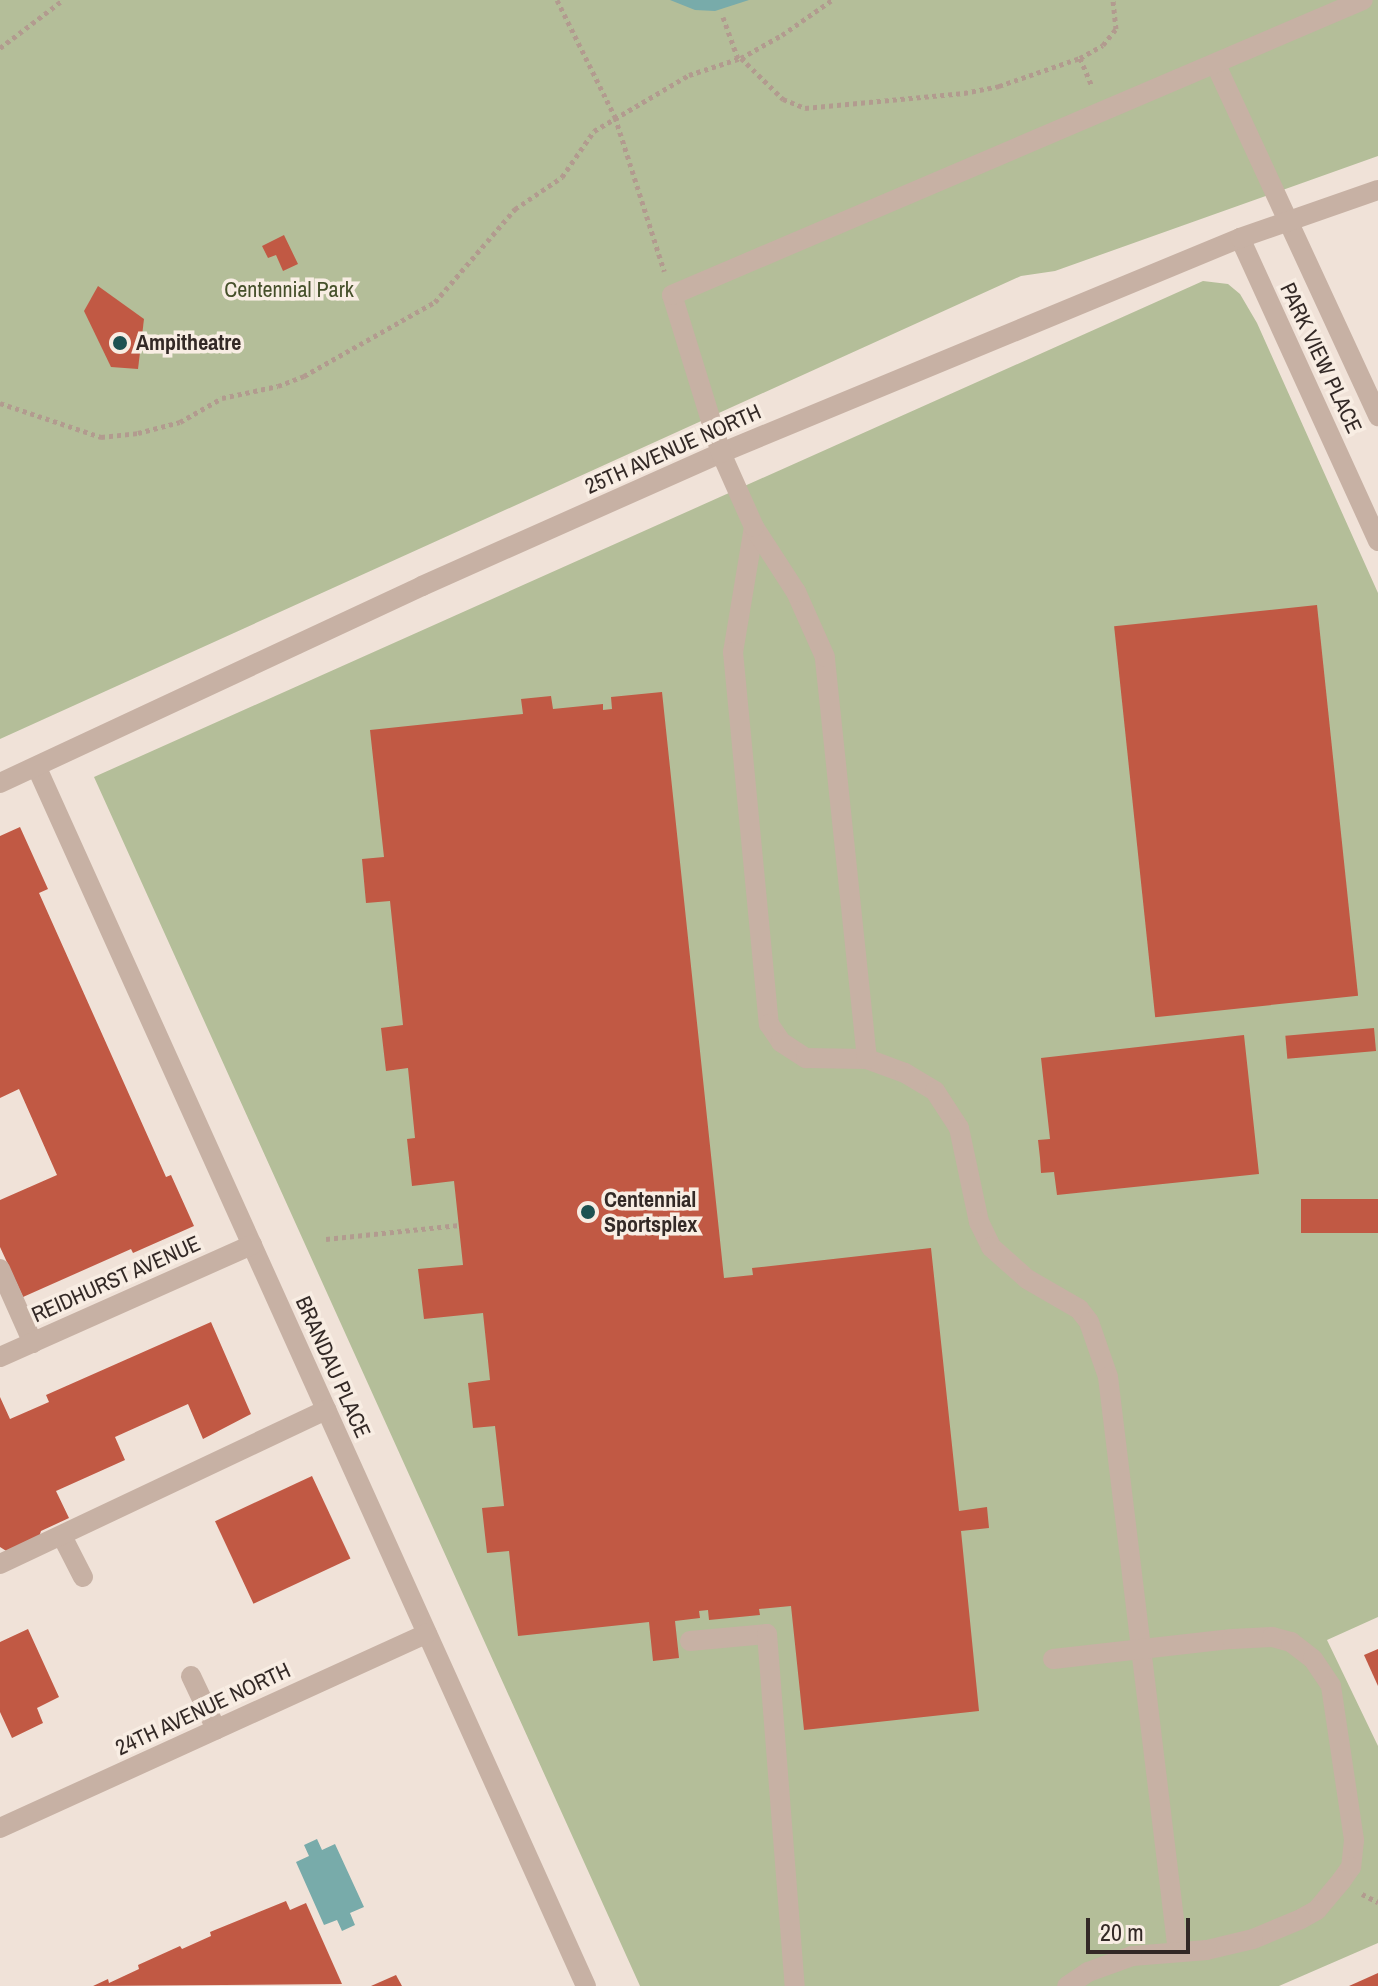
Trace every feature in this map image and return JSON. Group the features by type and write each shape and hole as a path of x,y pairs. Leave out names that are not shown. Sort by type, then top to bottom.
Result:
{"street":[{"path":"867,1059 825,657 796,592 754,527 721,453 672,295 1363,0"},
{"path":"1216,65 1378,416"},
{"name":"25TH AVENUE NORTH","path":"0,783 422,586 721,453 1240,238 1378,190"},
{"name":"PARK VIEW PLACE","path":"1240,238 1378,541"},
{"path":"754,527 733,652 769,1024 781,1042 806,1058 867,1059 905,1073 945,1102 964,1141 984,1235 998,1256 1027,1279 1079,1309 1089,1322 1102,1353 1178,1952"},
{"name":"BRANDAU PLACE","path":"37,768 586,1986"},
{"name":"REIDHURST AVENUE","path":"0,1357 252,1245"},
{"path":"0,1269 33,1343"},
{"path":"0,1564 326,1410"},
{"path":"62,1536 83,1577"},
{"name":"24TH AVENUE NORTH","path":"0,1828 427,1633"},
{"path":"690,1641 767,1634 795,1986"},
{"path":"1053,1659 1232,1639 1282,1638 1313,1659 1331,1686 1354,1840 1351,1867 1317,1910 1270,1932 1207,1950 1132,1956 1088,1972 1067,1986"},
{"path":"191,1676 216,1729"}],"path":[{"path":"0,48 63,0"},
{"path":"557,0 615,117 672,295"},
{"path":"0,403 101,437 138,433 180,422 222,398 278,386 304,376 435,302 515,209 562,177 594,131 660,95 689,75 739,58 782,35 832,0"},
{"path":"723,17 739,58 783,99 805,108 964,93 1013,81 1080,58 1103,45 1116,29 1113,0"},
{"path":"326,1239 459,1225"}],"green space":[{"name":"Centennial Park","path":"0,0 1378,0 1378,156 1055,271 1021,276 0,739"},
{"path":"1203,281 1228,284 1240,294 1257,323 1378,593 1378,1617 1327,1640 1378,1746 1378,1943 1279,1986 640,1986 94,777"}],"water":[{"path":"670,0 749,0 715,11 695,10"},
{"path":"317,1839 322,1850 335,1844 364,1907 350,1913 355,1925 342,1931 337,1920 324,1925 296,1862 309,1856 304,1845"}],"building":[{"path":"284,235 298,264 283,271 276,255 268,258 262,246"},
{"name":"Ampitheatre","path":"98,286 144,319 138,369 111,367 84,311"},
{"path":"1317,605 1358,996 1155,1017 1114,626"},
{"name":"Centennial Sportsplex","path":"662,692 724,1278 753,1275 752,1268 931,1248 959,1511 987,1507 989,1528 961,1531 979,1711 804,1730 791,1606 759,1609 760,1615 709,1620 708,1610 699,1611 700,1618 675,1621 679,1658 653,1661 649,1622 518,1636 509,1551 487,1553 482,1508 504,1506 495,1426 473,1428 468,1383 490,1380 483,1313 424,1319 418,1269 463,1265 454,1181 412,1186 407,1139 415,1138 408,1068 386,1071 381,1028 403,1025 390,901 366,903 362,859 384,857 370,730 523,714 521,699 551,696 553,709 603,704 603,710 612,709 611,697"},
{"path":"20,827 48,889 39,893 166,1177 171,1175 194,1226 133,1253 131,1249 23,1297 0,1247 0,1200 57,1175 19,1089 0,1098 0,836"},
{"path":"1374,1028 1376,1051 1287,1059 1285,1036"},
{"path":"1244,1035 1259,1174 1057,1195 1054,1172 1041,1173 1038,1140 1050,1139 1041,1058"},
{"path":"1301,1199 1378,1199 1378,1233 1301,1233"},
{"path":"211,1322 251,1414 203,1439 188,1404 115,1437 125,1460 56,1491 69,1518 41,1531 37,1543 11,1554 0,1547 0,1397 10,1419 49,1402 46,1395"},
{"path":"312,1476 350,1558 253,1604 215,1521"},
{"path":"28,1629 59,1697 37,1708 43,1723 12,1738 0,1712 0,1642"},
{"path":"1378,1649 1378,1686 1364,1655"},
{"path":"286,1901 290,1910 306,1903 342,1984 93,1986 108,1979 109,1983 139,1969 138,1965 180,1946 182,1949 211,1936 210,1932"},
{"path":"1378,1973 1378,1986 1349,1986"},
{"path":"396,1975 402,1986 371,1986"}],"place":[{"name":"Ampitheatre","path":"120,343"},
{"name":"Centennial Sportsplex","path":"588,1212"}]}
